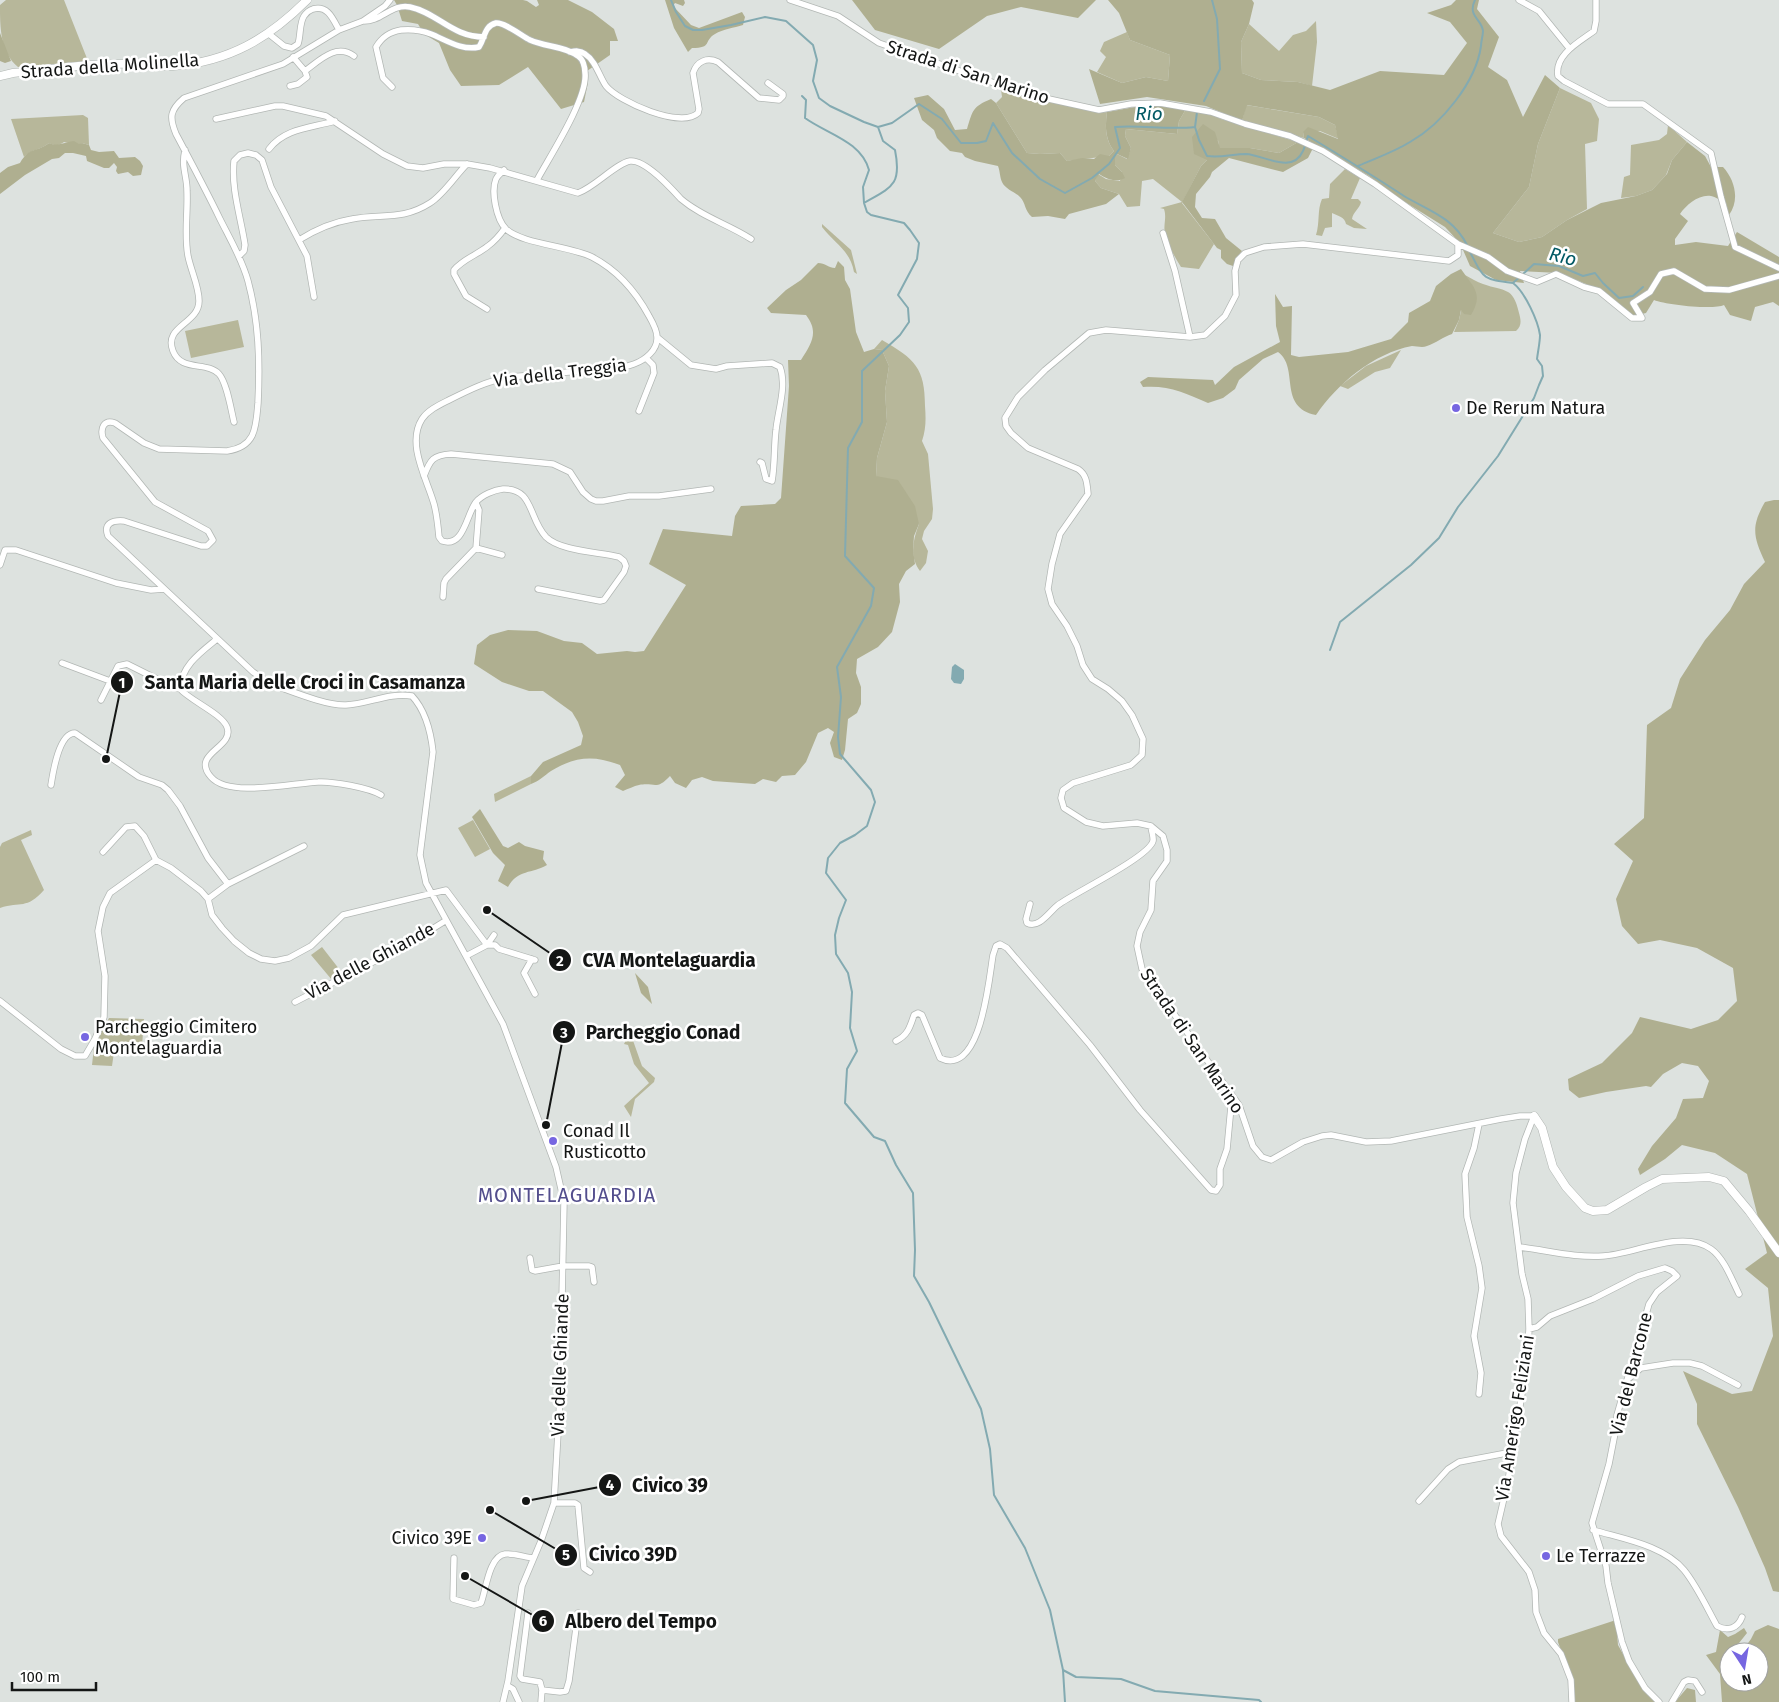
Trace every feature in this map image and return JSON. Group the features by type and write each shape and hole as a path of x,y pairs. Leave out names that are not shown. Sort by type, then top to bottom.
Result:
{"street":[{"path":"296,12 299,0"},
{"name":"Strada della Molinella","path":"0,76 13,73 116,64 173,66 196,63 245,48 269,34 296,12 307,0"},
{"path":"314,297 307,256 283,213 271,187 262,160 256,155 248,153 240,155 234,161 234,185 244,245 244,251 239,256 172,124 171,117 173,110 184,98 283,64 340,30 363,21 385,6 390,0"},
{"name":"Strada di San Marino","path":"790,0 838,16 879,43 1026,94 1099,110 1131,104 1169,104 1211,112 1245,124 1290,136 1324,151 1375,184 1461,246 1488,257 1507,271 1537,282 1556,274 1584,287 1599,291 1632,318 1642,318 1633,302 1650,292 1661,274 1674,270 1705,288 1729,290 1779,276"},
{"path":"1519,0 1539,12 1569,48"},
{"path":"1596,0 1594,32 1569,48 1560,63 1557,72 1558,76 1564,82 1608,104 1643,104 1711,153 1735,247 1779,268"},
{"path":"363,21 371,22 397,7 408,6 431,15 449,28 465,35 484,37"},
{"path":"269,34 284,46 292,48 298,44 304,16 316,8 324,9 330,14 340,30"},
{"path":"392,87 383,78 376,47 380,39 392,32 418,30 458,46 474,48 479,47 489,26 497,23 503,24 532,41 578,56 584,64 585,84 580,102 537,180"},
{"path":"305,71 337,50 346,51 354,56"},
{"path":"570,52 581,51 586,54 606,86 617,96 658,114 671,117 690,118 698,113 693,73 695,68 703,61 713,60 718,62 759,98 780,100 783,94 768,82"},
{"path":"290,86 304,81 307,77 305,71 293,57"},
{"path":"216,119 275,106 283,106 317,114 335,121 384,154 407,166 423,168 444,164 467,164 504,170 578,194 596,184 621,165 632,161 637,162 649,168 697,212 751,239"},
{"path":"269,149 276,141 290,133 335,121"},
{"path":"185,150 183,163 187,189 186,245 199,301 195,314 175,331 171,345 174,353 181,361 214,370 218,373 224,383 234,422"},
{"path":"299,240 315,230 352,218 405,214 419,209 437,198 467,164"},
{"path":"504,170 497,176 495,182 495,209 505,228 534,241 582,253 618,274 647,313 656,329 658,338 691,366 716,368 772,364 780,367 782,372 782,397 776,429 772,481 766,479 762,463 760,462"},
{"path":"488,309 466,296 454,274 454,270 465,260 493,243 505,228"},
{"path":"1164,233 1176,271 1190,337"},
{"path":"1030,904 1026,918 1027,923 1036,925 1057,906 1134,860 1153,841 1151,826 1137,823 1103,826 1086,822 1064,808 1061,798 1063,790 1073,783 1131,765 1142,755 1143,739 1132,715 1122,701 1092,679 1083,665 1077,646 1067,626 1052,604 1048,589 1060,534 1088,494 1087,479 1078,469 1028,448 1010,433 1006,426 1006,418 1018,397 1045,370 1089,333 1106,330 1190,337 1206,335 1224,316 1236,295 1236,266 1238,260 1245,253 1264,247 1303,244 1449,261 1458,255 1461,246"},
{"name":"Via delle Ghiande","path":"239,256 248,281 257,320 260,345 257,417 250,442 237,450 228,451 159,449 144,443 110,421 102,427 101,432 155,502 208,531 213,540 207,546 201,546 124,520 111,522 107,526 106,531 108,536 262,680 344,705 397,695 412,696 417,701 425,717 433,752 420,855 422,870 431,894 445,921 503,1024 556,1167 564,1202 557,1464 554,1502 541,1542 522,1586 508,1686 503,1702"},
{"name":"Via della Treggia","path":"476,503 461,534 456,540 451,542 442,541 439,538 434,503 424,476 417,448 417,432 421,420 428,412 477,386 494,380 509,377 614,369 635,364 646,358 655,347 658,338"},
{"name":"Via della Treggia","path":"639,411 654,372 653,365 646,358"},
{"path":"424,476 430,461 436,457 451,454 554,464 570,472 583,492 596,501 604,502 629,496 659,496 711,489"},
{"path":"443,597 446,579 476,548 479,510 476,503 494,490 511,489 521,492 526,497 535,522 545,536 553,542 619,557 626,566 624,572 604,600 600,601 538,588"},
{"path":"476,548 502,555"},
{"path":"0,565 5,550 16,550 116,583 151,590 164,589"},
{"path":"180,689 182,675 194,658 216,639"},
{"path":"62,663 110,680"},
{"path":"101,700 118,666 126,664 180,689 222,719 226,725 228,733 226,739 208,756 206,764 207,771 212,778 223,786 250,788 321,782 359,788 381,795"},
{"path":"51,785 56,759 67,736 70,733 75,733 139,778 162,785 168,790 180,806 208,858 228,884"},
{"path":"103,852 126,827 135,826 144,836 156,860 171,868 201,890 208,899 212,915 234,941 249,953 261,958 275,960 289,958 311,946 343,915 431,894"},
{"name":"Strada di San Marino","path":"1151,826 1162,836 1167,850 1167,861 1153,881 1151,910 1140,932 1137,946 1142,970 1239,1105 1253,1146 1262,1157 1271,1160 1303,1142 1322,1136 1331,1135 1366,1142 1391,1140 1479,1124 1501,1118 1534,1116"},
{"path":"208,899 228,884 304,846"},
{"path":"0,1001 61,1049 75,1056 85,1056 95,1039 104,1017 105,976 98,931 103,907 110,893 156,860"},
{"name":"Via delle Ghiande","path":"431,894 446,890 487,945"},
{"name":"Via delle Ghiande","path":"295,1002 408,944 445,921"},
{"path":"466,956 487,945 494,935"},
{"path":"896,1041 904,1037 908,1032 914,1015 918,1013 922,1015 940,1058 951,1061 963,1056 978,1031 984,1011 993,955 996,946 1000,944 1007,948 1090,1045 1140,1110 1211,1190 1216,1190 1220,1184 1220,1169 1227,1149 1232,1096"},
{"path":"487,945 533,959 524,973 535,994"},
{"path":"1534,1116 1542,1128 1553,1168 1566,1187 1585,1208 1593,1211 1607,1210 1646,1186 1662,1179 1709,1177 1724,1182 1749,1211 1779,1253"},
{"name":"Via Amerigo Feliziani","path":"1534,1116 1525,1139 1516,1173 1513,1203 1528,1299 1527,1362 1498,1524 1499,1531 1529,1572 1535,1590 1536,1612 1544,1633 1561,1654 1571,1680 1572,1702"},
{"path":"1479,1124 1474,1148 1465,1174 1467,1217 1480,1266 1482,1288 1474,1336 1481,1373 1479,1394"},
{"path":"1519,1247 1586,1256 1603,1256 1680,1241 1697,1243 1711,1249 1720,1259 1739,1294"},
{"name":"Via delle Ghiande","path":"530,1258 532,1270 535,1271 563,1266 592,1267 594,1282"},
{"name":"Via del Barcone","path":"1529,1328 1537,1327 1550,1316 1593,1300 1638,1276 1665,1268 1677,1276 1656,1292 1649,1304 1617,1415 1610,1464 1592,1522 1604,1557 1622,1642 1630,1662 1645,1688 1659,1702"},
{"path":"1627,1380 1641,1368 1673,1363 1690,1363 1702,1366 1738,1386"},
{"path":"1419,1501 1448,1469 1459,1462 1512,1452"},
{"path":"554,1502 575,1503 578,1505 584,1568 590,1572"},
{"path":"1594,1530 1650,1547 1684,1569 1717,1626 1729,1629 1738,1625 1742,1617"},
{"path":"454,1558 453,1599 474,1605 481,1602 493,1562 498,1556 505,1554 533,1558"},
{"path":"528,1613 520,1676 522,1679 540,1682 542,1690 541,1702"},
{"path":"542,1690 566,1691 578,1613"},
{"path":"1672,1702 1684,1682 1688,1680 1695,1681 1702,1692"},
{"path":"508,1686 513,1689 519,1702"}],"green space":[{"path":"6,0 64,0 88,61 18,67 4,47 2,39 0,5"},
{"path":"394,0 523,0 536,7 539,5 537,0 568,0 592,12 614,29 618,41 610,41 610,55 587,71 588,82 584,102 561,109 528,67 499,85 461,86 450,70 439,43 424,34 418,24 402,21"},
{"path":"665,0 684,0 683,6 675,3 673,6 691,25 699,28 742,12 745,17 743,25 718,32 703,47 692,48 688,52 674,28"},
{"path":"852,0 1096,0 1078,18 1021,7 987,16 939,49 875,30"},
{"path":"1108,0 1252,0 1254,3 1249,24 1241,42 1242,73 1261,80 1298,82 1330,90 1380,71 1444,75 1467,43 1450,22 1427,13 1451,5 1456,0 1479,0 1477,9 1499,37 1488,67 1507,80 1523,117 1545,75 1560,88 1538,144 1529,187 1493,233 1519,242 1542,237 1567,220 1601,203 1636,196 1652,190 1667,174 1672,160 1687,142 1705,156 1711,167 1723,167 1731,178 1735,197 1729,215 1726,203 1715,197 1706,196 1693,201 1680,214 1688,221 1675,239 1675,245 1696,242 1728,246 1737,232 1779,257 1779,306 1773,302 1755,307 1751,321 1730,315 1724,305 1711,307 1690,306 1654,300 1646,313 1634,316 1619,306 1603,291 1559,273 1520,271 1524,283 1496,280 1470,266 1460,243 1445,227 1389,192 1369,176 1304,138 1303,132 1308,127 1338,139 1335,125 1319,117 1247,105 1242,121 1206,106 1147,97 1100,104 1089,69 1122,83 1146,77 1168,81 1170,55 1130,40 1119,13"},
{"path":"1316,21 1317,42 1312,86 1298,82 1261,80 1242,73 1241,42 1249,24 1279,51 1293,35 1306,31"},
{"path":"1127,32 1130,40 1170,55 1168,81 1146,77 1122,83 1097,72 1106,57 1100,51 1104,42"},
{"path":"0,33 11,61 5,63 0,61"},
{"path":"1560,88 1591,103 1599,119 1597,141 1585,144 1587,209 1542,237 1519,242 1493,233 1529,187 1538,144"},
{"path":"1001,89 1050,102 1097,112 1107,112 1106,133 1114,151 1109,156 1067,161 1060,153 1027,153 996,103 1002,97"},
{"path":"928,95 944,109 955,130 967,129 974,110 980,104 991,99 996,103 1027,153 1060,153 1067,161 1082,158 1094,159 1100,154 1109,156 1114,151 1106,132 1107,112 1146,105 1186,109 1179,121 1177,134 1126,129 1125,136 1131,148 1128,159 1117,154 1115,158 1115,165 1125,178 1112,180 1099,174 1095,181 1101,188 1119,194 1106,204 1069,214 1065,219 1048,216 1032,217 1020,197 1003,184 998,166 975,161 965,157 962,153 950,151 937,138 934,130 922,120 914,98"},
{"path":"1246,105 1319,117 1335,125 1339,139 1320,131 1303,132 1304,138 1242,121"},
{"path":"1186,109 1207,112 1221,119 1298,142 1279,153 1250,148 1219,148 1218,140 1207,160 1201,166 1182,203 1214,244 1199,269 1181,267 1165,234 1165,212 1164,209 1160,208 1182,202 1153,179 1142,181 1140,206 1127,207 1119,194 1101,188 1095,181 1098,174 1106,179 1120,181 1122,172 1115,165 1115,157 1117,154 1127,159 1131,148 1125,136 1126,129 1177,134 1179,121"},
{"path":"83,115 88,118 89,145 64,142 58,145 49,143 24,157 11,119"},
{"path":"1203,124 1215,132 1220,148 1250,148 1279,153 1298,142 1313,148 1308,158 1283,172 1229,158 1212,172 1196,194 1195,207 1202,218 1215,219 1226,238 1242,251 1233,266 1227,264 1221,258 1221,250 1217,248 1182,202 1201,166 1207,160 1194,154 1192,137"},
{"path":"1668,125 1687,142 1672,160 1666,175 1652,190 1636,196 1621,198 1624,177 1630,175 1631,145 1659,140 1667,134"},
{"path":"74,141 79,144 89,145 91,150 99,152 114,151 119,158 135,157 143,166 141,175 133,176 128,172 118,174 114,163 109,168 104,168 87,161 86,156 65,153 25,175 0,194 0,173 8,167 20,163 27,154 49,143 58,144"},
{"path":"1345,169 1360,178 1351,199 1358,199 1361,202 1352,219 1367,229 1354,228 1346,224 1343,218 1332,213 1332,227 1325,228 1322,236 1316,235 1322,199 1329,198 1330,184"},
{"path":"822,224 851,250 857,274 854,272 845,252 822,227"},
{"path":"838,261 844,267 845,280 850,289 856,332 864,352 874,349 882,350 889,366 885,391 887,422 877,458 876,476 898,480 915,506 919,524 914,536 915,564 906,571 899,584 900,602 892,632 878,647 857,659 856,673 861,687 861,704 857,713 848,719 845,750 842,760 834,757 830,743 834,732 828,728 818,733 806,762 795,775 782,776 776,782 763,779 755,784 713,781 702,777 692,780 686,788 675,783 670,776 658,785 644,784 623,791 615,787 625,775 620,765 602,760 585,759 560,766 531,784 531,776 543,762 581,745 583,736 578,722 572,712 543,691 529,691 502,682 474,664 477,645 490,635 508,630 537,631 564,641 582,643 597,654 644,651 686,585 649,564 663,529 732,536 735,516 741,506 775,504 781,498 789,386 788,360 801,360 811,343 813,332 806,315 771,313 767,308 818,263 835,268"},
{"path":"1461,269 1473,286 1477,296 1477,301 1471,315 1464,314 1461,310 1459,320 1452,334 1425,347 1412,346 1398,350 1370,363 1346,381 1316,415 1304,411 1297,404 1293,396 1288,367 1278,352 1263,359 1239,380 1235,389 1223,398 1208,403 1184,393 1161,387 1143,387 1140,382 1148,377 1213,380 1215,385 1234,367 1280,342 1276,326 1275,294 1283,307 1292,306 1291,355 1299,357 1348,352 1391,339 1408,322 1409,313 1430,301 1436,286"},
{"path":"1465,275 1511,294 1517,304 1520,318 1520,325 1516,331 1454,332 1459,320 1468,280"},
{"path":"238,320 244,347 191,358 185,331"},
{"path":"882,340 903,353 916,366 923,382 925,393 926,420 922,441 928,454 933,509 932,519 924,531 922,539 928,551 926,563 920,571 913,554 915,536 919,524 876,476 877,458 887,422 885,391 889,366 882,350 874,349"},
{"path":"1401,350 1390,368 1375,372 1348,389 1340,386 1366,366"},
{"path":"1779,500 1779,1592 1773,1591 1738,1507 1697,1424 1697,1404 1683,1371 1732,1394 1752,1391 1773,1336 1768,1288 1745,1269 1767,1253 1747,1174 1715,1153 1682,1145 1665,1159 1640,1175 1638,1169 1652,1146 1676,1118 1683,1099 1703,1098 1709,1081 1698,1066 1682,1063 1663,1074 1651,1087 1646,1086 1606,1092 1579,1098 1569,1090 1568,1079 1602,1063 1632,1033 1640,1017 1691,1029 1718,1020 1737,1001 1733,968 1697,948 1660,940 1638,944 1622,926 1616,899 1633,861 1614,844 1644,818 1647,725 1671,708 1680,679 1705,640 1730,610 1744,584 1765,562 1756,538 1757,518 1765,502"},
{"path":"531,776 531,784 495,802 494,794"},
{"path":"480,809 503,846 508,848 519,842 525,846 544,851 543,859 547,865 516,877 508,887 498,881 505,865 493,853 472,817"},
{"path":"473,820 490,849 475,857 458,828"},
{"path":"31,830 32,835 21,840 44,890 28,903 0,908 0,847 2,843"},
{"path":"322,947 343,974 332,980 311,955"},
{"path":"635,973 648,987 652,1004 641,993"},
{"path":"109,1018 144,1019 142,1046 115,1045 112,1066 92,1065 94,1047"},
{"path":"630,1032 642,1066 655,1078 654,1082 635,1099 631,1117 624,1106 649,1083 634,1064 628,1045 624,1044"},
{"path":"1616,1620 1618,1645 1633,1672 1659,1702 1574,1702 1574,1686 1558,1639"},
{"path":"1768,1625 1779,1629 1779,1702 1722,1702 1721,1692 1769,1692 1769,1642 1749,1642 1755,1631"},
{"path":"1744,1628 1747,1633 1740,1642 1719,1642 1719,1673 1706,1655 1716,1652 1720,1630 1728,1637"},
{"path":"1687,1688 1695,1690 1696,1702 1675,1702"}],"water":[{"path":"955,664 964,670 964,679 961,684 954,683 951,679 952,667"}],"waterway":[{"name":"Rio","path":"671,0 685,26 693,30 731,25 765,17 786,21 813,45 817,60 813,81 819,98 830,106 878,127 892,123 919,104 942,119 961,143 986,141 993,123 1012,153 1040,179 1065,193 1092,178 1109,164 1120,148 1115,127 1195,127 1207,156 1217,157 1246,154 1285,163 1292,162 1298,158 1303,151 1308,136 1448,221 1461,235 1467,245"},
{"path":"1204,101 1220,69 1217,19 1212,0"},
{"path":"1358,166 1410,142 1434,124 1456,101 1472,74 1481,46 1483,31 1474,14 1473,5 1475,0"},
{"path":"802,96 806,100 805,118 851,145 865,160 869,170 863,187 864,203"},
{"path":"1195,127 1197,112"},
{"path":"878,127 883,141 895,150 897,171 893,184 864,203 867,212 871,215 904,223 919,243 917,259 898,295 908,308 909,322 900,335 862,371 862,422 848,448 845,556 874,588 871,606 837,667 841,697 838,737 840,754 871,790 875,802 867,826 840,843 828,858 826,873 846,900 835,935 836,954 848,973 852,992 850,1028 857,1051 847,1069 845,1103 874,1137 885,1141 896,1165 913,1193 914,1276 929,1302 981,1409 990,1449 994,1495 1025,1548 1050,1610 1063,1670 1065,1702"},
{"name":"Rio","path":"1470,252 1478,268 1489,279 1513,283 1534,264 1559,266 1583,276 1595,273 1619,298 1633,296 1643,287"},
{"path":"1330,650 1340,622 1411,565 1439,538 1458,507 1498,456 1534,398 1543,376 1542,366 1537,359 1540,335 1537,322 1530,307 1518,287 1513,283"},
{"path":"1063,1670 1076,1677 1121,1679 1155,1691 1259,1700 1261,1702"}],"place":[{"name":"De Rerum Natura","path":"1456,408"},
{"name":"Santa Maria delle Croci in Casamanza","path":"106,759"},
{"name":"CVA Montelaguardia","path":"487,910"},
{"name":"Parcheggio Cimitero Montelaguardia","path":"85,1037"},
{"name":"Parcheggio Conad","path":"546,1125"},
{"name":"Conad Il Rusticotto","path":"553,1141"},
{"name":"Civico 39","path":"526,1501"},
{"name":"Civico 39D","path":"490,1510"},
{"name":"Civico 39E","path":"482,1538"},
{"name":"Le Terrazze","path":"1546,1556"},
{"name":"Albero del Tempo","path":"465,1576"}],"district":[{"name":"MONTELAGUARDIA","path":"567,1195"}]}
